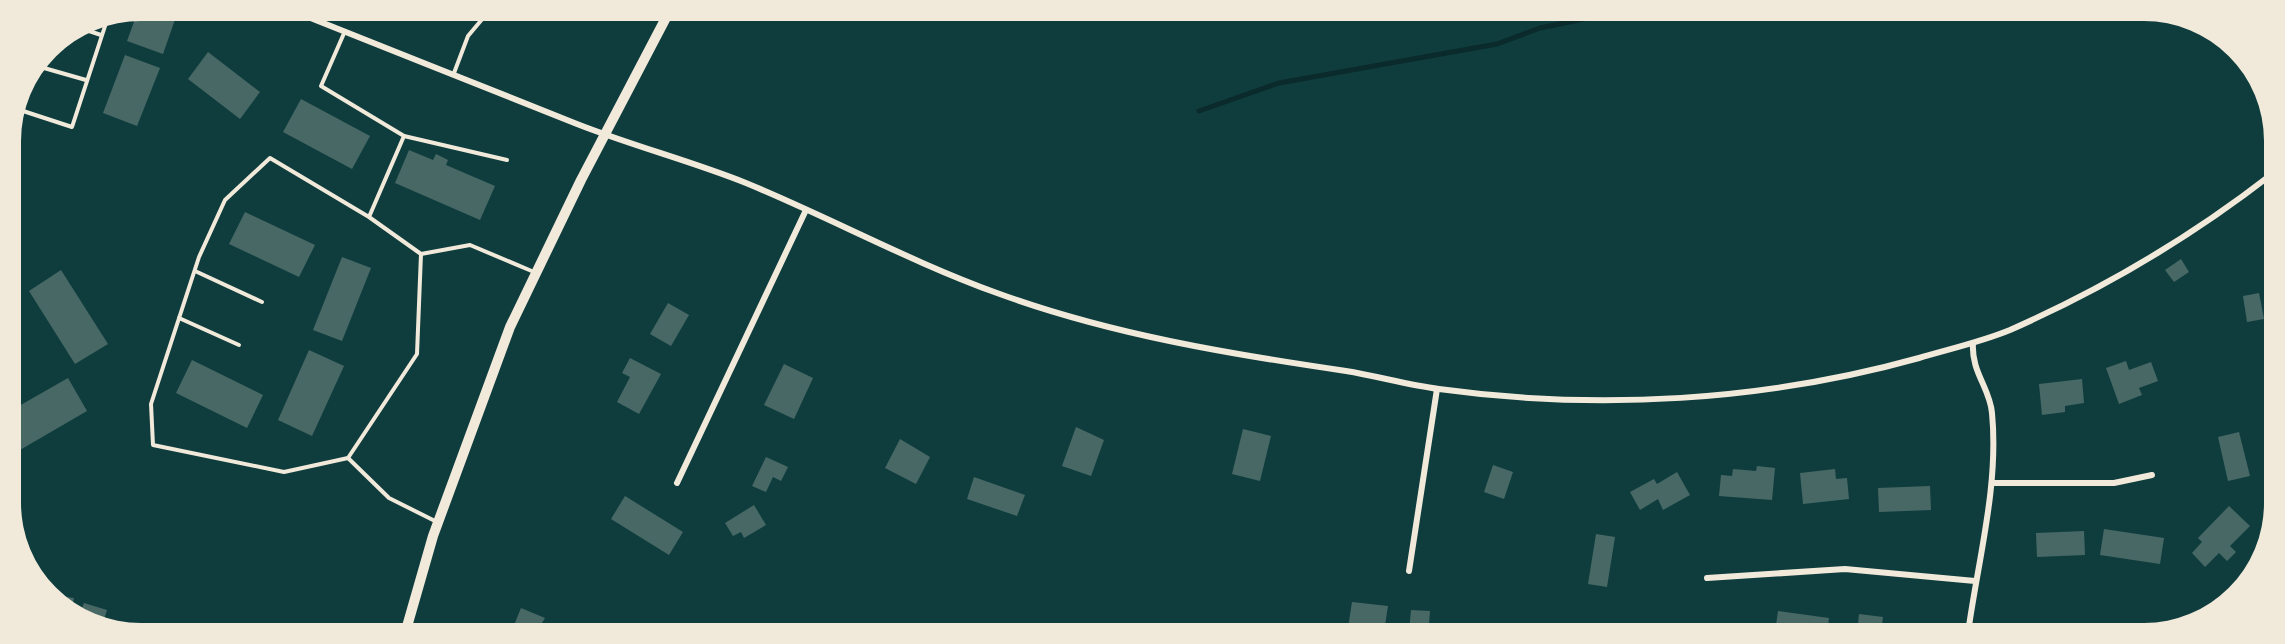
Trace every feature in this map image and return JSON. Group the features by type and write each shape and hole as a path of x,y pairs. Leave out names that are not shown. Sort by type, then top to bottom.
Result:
{"street":[{"path":"319,21 605,134 744,182 870,241 996,293 1056,313 1254,358 1369,375 1437,389 1536,398 1619,400 1763,392 1877,370 1972,343 2007,331 2127,272 2216,215 2264,180"},
{"path":"408,623 438,522 510,327 605,134 664,21"},
{"path":"677,483 806,210"},
{"path":"1969,623 1992,483 1992,410 1972,360 1972,343"},
{"path":"1409,571 1437,389"},
{"path":"1992,483 2114,483 2152,475"},
{"path":"1707,578 1845,569 1975,581"}],"lane":[{"path":"454,73 468,36 481,21"},
{"path":"25,111 72,127 104,27"},
{"path":"345,31 321,86 404,136 507,160"},
{"path":"91,32 101,35"},
{"path":"46,69 86,80"},
{"path":"369,217 404,136"},
{"path":"421,254 417,354 348,458 284,472 153,445 151,404 195,271 225,200 270,158 369,217 421,254 470,245 537,272"},
{"path":"195,271 262,302"},
{"path":"179,318 239,345"},
{"path":"348,458 389,498 438,522"}],"building":[{"path":"134,21 175,21 163,54 127,41"},
{"path":"208,52 260,92 240,119 188,79"},
{"path":"125,55 160,68 137,126 103,113"},
{"path":"301,99 370,136 352,169 283,132"},
{"path":"409,150 433,160 436,154 448,160 446,165 495,186 480,220 395,183"},
{"path":"245,212 315,245 299,277 229,244"},
{"path":"342,257 371,268 342,341 313,330"},
{"path":"2181,259 2189,272 2174,282 2165,270"},
{"path":"61,270 108,344 75,364 29,291"},
{"path":"2259,293 2264,319 2247,322 2243,296"},
{"path":"668,303 689,315 671,346 650,334"},
{"path":"309,350 344,366 312,436 278,420"},
{"path":"630,358 661,374 639,414 617,402 630,377 622,373"},
{"path":"192,360 263,395 247,428 176,393"},
{"path":"2126,361 2129,370 2151,362 2158,381 2139,388 2142,395 2119,404 2106,368"},
{"path":"784,364 813,378 794,419 764,405"},
{"path":"68,378 87,411 21,449 21,405"},
{"path":"2082,379 2084,403 2065,406 2065,412 2042,415 2039,384"},
{"path":"1076,427 1104,440 1091,476 1062,466"},
{"path":"1243,429 1271,436 1260,481 1232,474"},
{"path":"2239,432 2250,476 2228,481 2218,437"},
{"path":"900,439 930,457 916,484 885,468"},
{"path":"766,457 788,467 781,481 773,477 766,492 752,486"},
{"path":"1493,465 1513,472 1504,499 1484,492"},
{"path":"1757,466 1775,468 1772,500 1719,496 1721,475 1732,476 1733,469 1756,471"},
{"path":"1835,469 1836,479 1847,478 1849,499 1803,504 1800,473"},
{"path":"1677,472 1690,495 1663,510 1658,499 1640,510 1630,492 1654,479 1657,484"},
{"path":"974,477 1025,495 1017,516 967,499"},
{"path":"1930,486 1931,510 1879,512 1878,488"},
{"path":"625,496 683,532 669,555 611,519"},
{"path":"754,505 766,525 744,538 741,532 733,536 725,523"},
{"path":"2229,506 2250,526 2230,546 2236,552 2227,561 2219,553 2205,567 2192,553 2202,542 2198,538"},
{"path":"2104,529 2164,538 2160,564 2100,555"},
{"path":"2084,531 2085,555 2037,557 2036,533"},
{"path":"1596,534 1615,537 1607,587 1588,584"},
{"path":"1352,602 1388,606 1385,623 1349,623"},
{"path":"84,603 107,610 105,617 82,608"},
{"path":"521,608 545,618 542,623 515,623"},
{"path":"1411,610 1430,611 1429,623 1410,623"},
{"path":"1778,611 1829,618 1828,623 1776,623"},
{"path":"1859,614 1883,617 1882,623 1858,623"}],"waterway":[{"path":"1199,111 1279,83 1497,44 1540,28 1574,21"}]}
